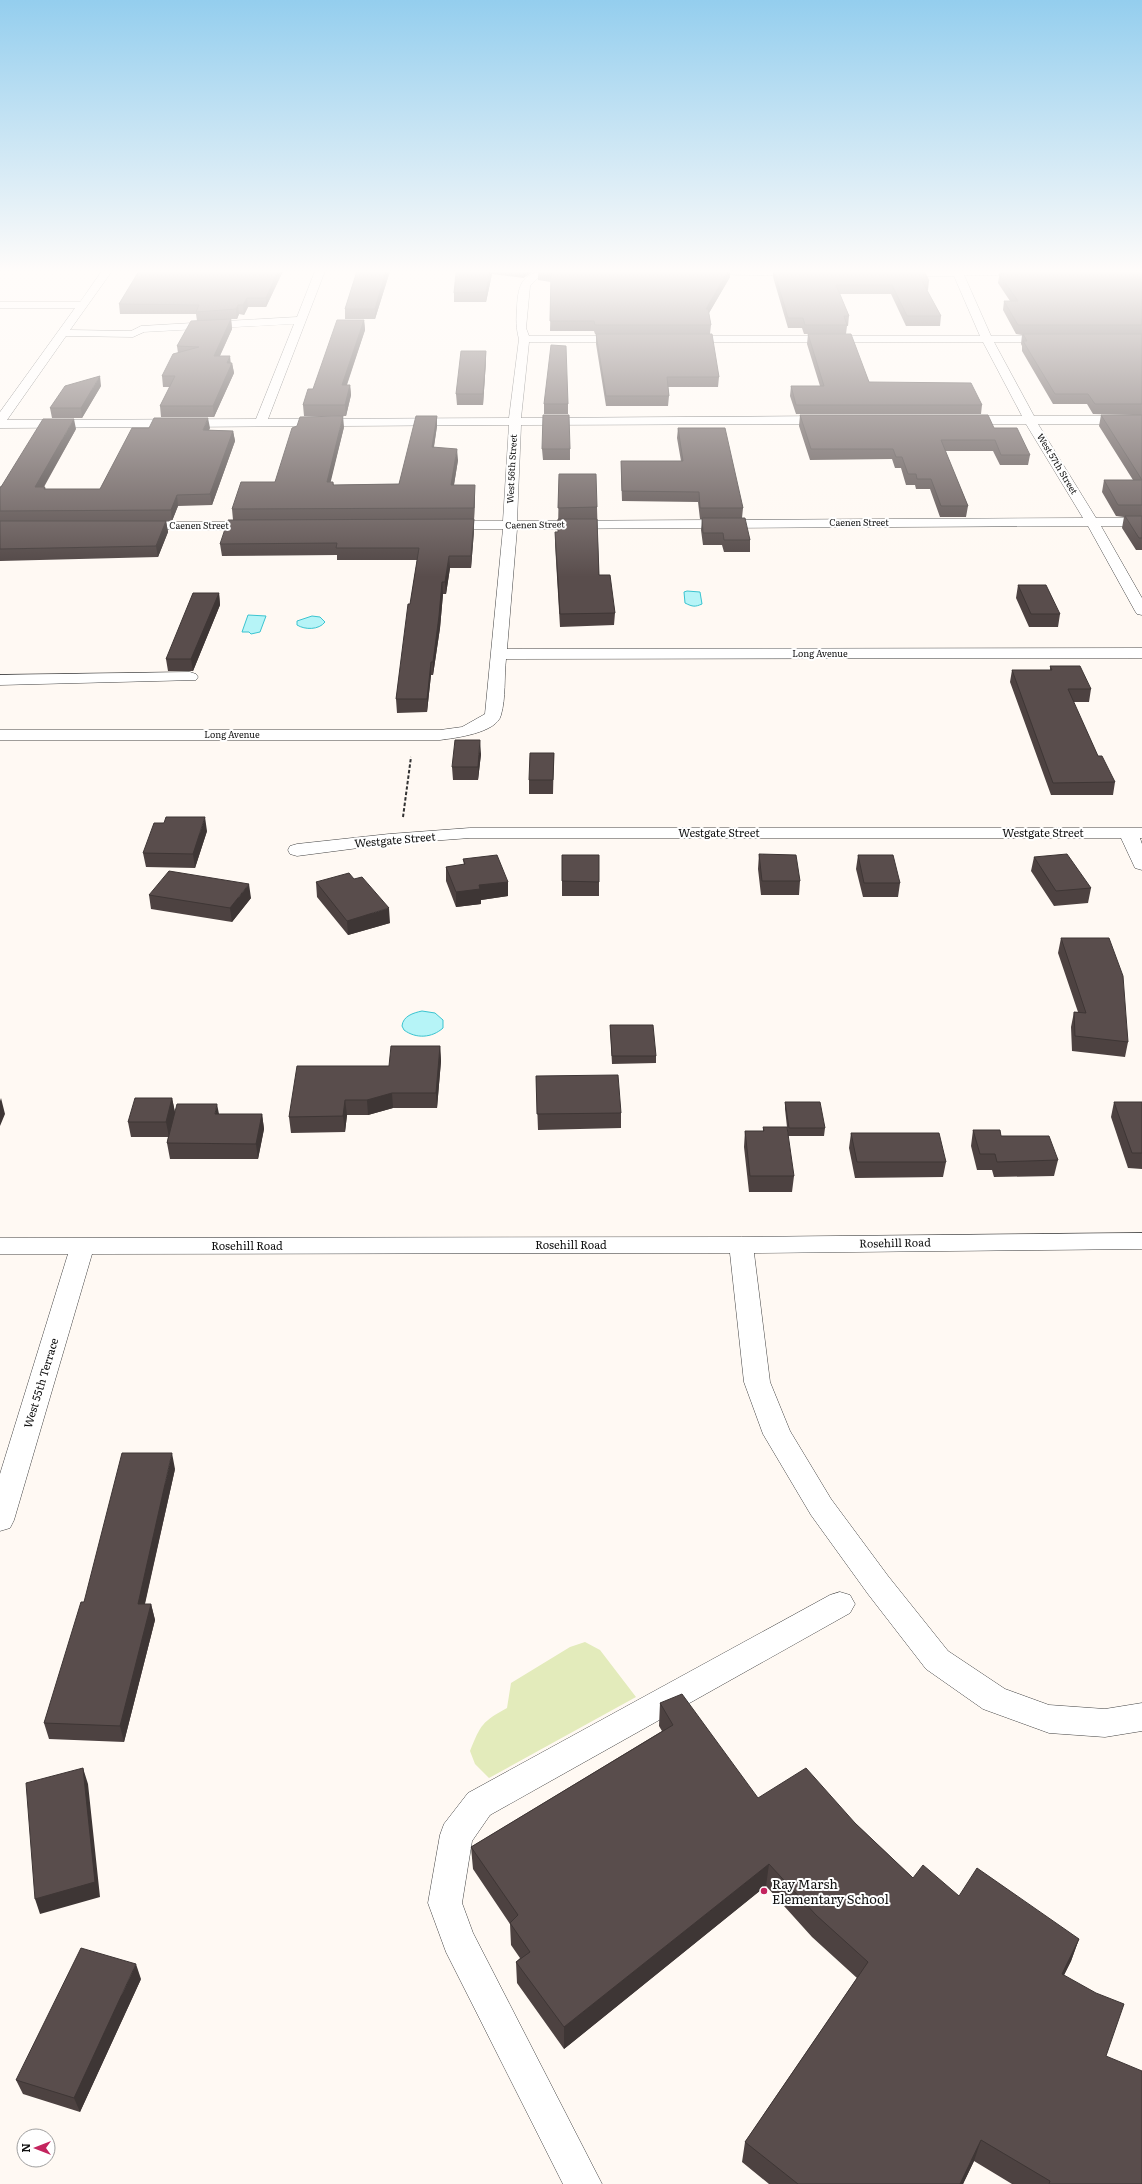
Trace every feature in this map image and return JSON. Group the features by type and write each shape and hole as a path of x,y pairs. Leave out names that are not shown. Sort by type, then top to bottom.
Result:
{"street":[{"path":"0,422 34,373"},
{"path":"261,422 280,373"},
{"name":"West 56th Street","path":"463,732 482,726 493,716 510,525 515,420 520,373"},
{"name":"West 57th Street","path":"1005,373 1030,420 1092,522 1142,611"},
{"path":"0,422 842,420"},
{"path":"952,420 1142,420"},
{"name":"Caenen Street","path":"428,526 1142,522"},
{"name":"Caenen Street","path":"127,526 270,526"},
{"name":"Long Avenue","path":"499,654 1142,653"},
{"path":"0,680 190,677"},
{"name":"Long Avenue","path":"0,735 422,735 463,732"},
{"name":"Westgate Street","path":"297,850 388,839 470,833 1135,833"},
{"path":"1135,833 1142,864"},
{"name":"Rosehill Road","path":"0,1246 741,1245 1142,1241"},
{"path":"741,1245 757,1382 777,1434 817,1500 878,1585 937,1660 994,1699 1049,1719 1105,1723 1142,1717"},
{"name":"West 55th Terrace","path":"0,1520 82,1247"},
{"path":"583,2184 458,1940 445,1903 456,1835 479,1804 840,1604"}],"path":[{"path":"405,822 403,818 412,743 422,735"}],"green space":[{"path":"585,1642 600,1650 636,1697 489,1778 475,1764 470,1751 483,1725 492,1717 507,1708 511,1683 570,1647"}],"water":[{"path":"684,592 700,592 702,604 694,606 685,603"},
{"path":"248,615 266,616 260,632 251,634 249,632 242,632"},
{"path":"312,616 320,617 325,622 316,628 304,628 297,625 297,621"},
{"path":"422,1011 435,1013 443,1020 443,1028 434,1034 424,1036 414,1035 404,1030 402,1026 406,1017"}],"building":[{"path":"164,373 228,373 213,406 160,406 175,376 162,376"},
{"path":"319,373 346,373 342,385 350,385 345,405 303,405 308,389 313,389"},
{"path":"458,373 484,373 483,394 456,394"},
{"path":"548,373 567,373 568,404 544,404"},
{"path":"602,373 718,373 719,377 667,377 669,396 606,396"},
{"path":"820,373 866,373 869,382 971,383 982,405 796,405 791,386 824,386"},
{"path":"1042,373 1142,373 1142,404 1095,404 1088,394 1055,394"},
{"path":"100,376 81,408 50,408 65,386"},
{"path":"543,415 569,415 570,449 542,449"},
{"path":"800,415 988,415 994,428 1017,428 1030,455 1001,455 995,440 941,440 968,506 941,506 931,479 917,479 916,474 908,474 902,457 896,457 893,449 811,449"},
{"path":"1101,415 1142,415 1142,480"},
{"path":"343,416 327,482 333,482 333,485 399,484 416,416 437,416 432,447 457,449 451,485 475,485 474,508 232,509 241,482 275,482 292,428 297,426 300,417"},
{"path":"154,418 208,418 203,430 233,431 210,494 177,495 171,510 0,511 0,487 43,419 74,419 35,487 45,487 44,489 100,489 132,428 149,428"},
{"path":"678,428 725,428 743,508 700,508 699,492 622,491 621,461 683,461"},
{"path":"559,474 596,474 597,507 558,508"},
{"path":"1104,480 1142,480 1142,505 1118,505"},
{"path":"1125,516 1142,516 1142,538 1139,538"},
{"path":"702,518 745,518 750,540 724,540 723,533 703,533"},
{"path":"474,519 471,556 449,556 445,582 442,582 439,616 433,662 431,662 427,699 396,699 408,604 410,604 419,548 336,548 337,543 220,544 228,520"},
{"path":"558,519 597,519 599,575 610,575 615,613 560,614 555,532 558,532"},
{"path":"0,521 166,521 156,546 0,549"},
{"path":"1018,585 1046,585 1060,614 1031,614"},
{"path":"193,593 219,593 191,659 166,659"},
{"path":"1050,666 1080,666 1091,689 1068,689 1098,756 1102,756 1115,782 1053,783 1012,670 1052,670"},
{"path":"455,740 480,740 478,767 452,767"},
{"path":"530,753 554,753 553,780 529,780"},
{"path":"166,817 205,817 193,854 143,853 154,823 164,823"},
{"path":"759,854 796,855 800,881 762,881"},
{"path":"1067,854 1091,888 1056,891 1034,857"},
{"path":"497,855 508,882 479,885 480,889 456,892 446,867 465,864 463,859"},
{"path":"562,855 599,855 599,882 562,881"},
{"path":"858,855 893,855 900,883 864,883"},
{"path":"169,871 249,884 230,908 149,895"},
{"path":"349,873 354,879 362,877 389,908 347,921 316,882"},
{"path":"1061,938 1109,938 1123,976 1128,1042 1075,1036 1074,1012 1086,1013"},
{"path":"610,1025 653,1025 656,1056 612,1056"},
{"path":"391,1046 440,1046 436,1093 392,1093 367,1100 345,1100 343,1116 289,1117 297,1066 389,1066"},
{"path":"618,1075 621,1113 537,1114 536,1076"},
{"path":"135,1098 172,1098 166,1122 128,1122"},
{"path":"785,1102 820,1102 825,1128 789,1128"},
{"path":"1114,1102 1142,1102 1142,1153 1132,1153"},
{"path":"177,1104 217,1104 215,1114 262,1114 256,1144 167,1143"},
{"path":"763,1127 787,1127 794,1176 750,1176 745,1131 764,1131"},
{"path":"973,1130 1000,1130 1001,1136 1049,1136 1058,1160 997,1162 995,1154 980,1154"},
{"path":"851,1133 939,1133 946,1162 857,1162"},
{"path":"122,1453 172,1453 138,1604 151,1604 120,1726 44,1723 81,1602 84,1602"},
{"name":"Ray Marsh Elementary School","path":"682,1694 758,1798 806,1768 855,1823 913,1878 923,1865 959,1896 977,1868 1079,1939 1062,1974 1096,1993 1124,2004 1106,2056 1142,2071 1142,2184 1049,2184 1050,2181 981,2140 960,2184 798,2184 745,2142 868,1962 816,1915 769,1864 564,2027 516,1962 530,1952 510,1923 518,1915 471,1847 673,1725 660,1703"},
{"path":"83,1768 95,1882 35,1899 26,1783"},
{"path":"81,1948 136,1964 74,2098 16,2080"}],"place":[{"name":"Ray Marsh Elementary School","path":"764,1891"}]}
